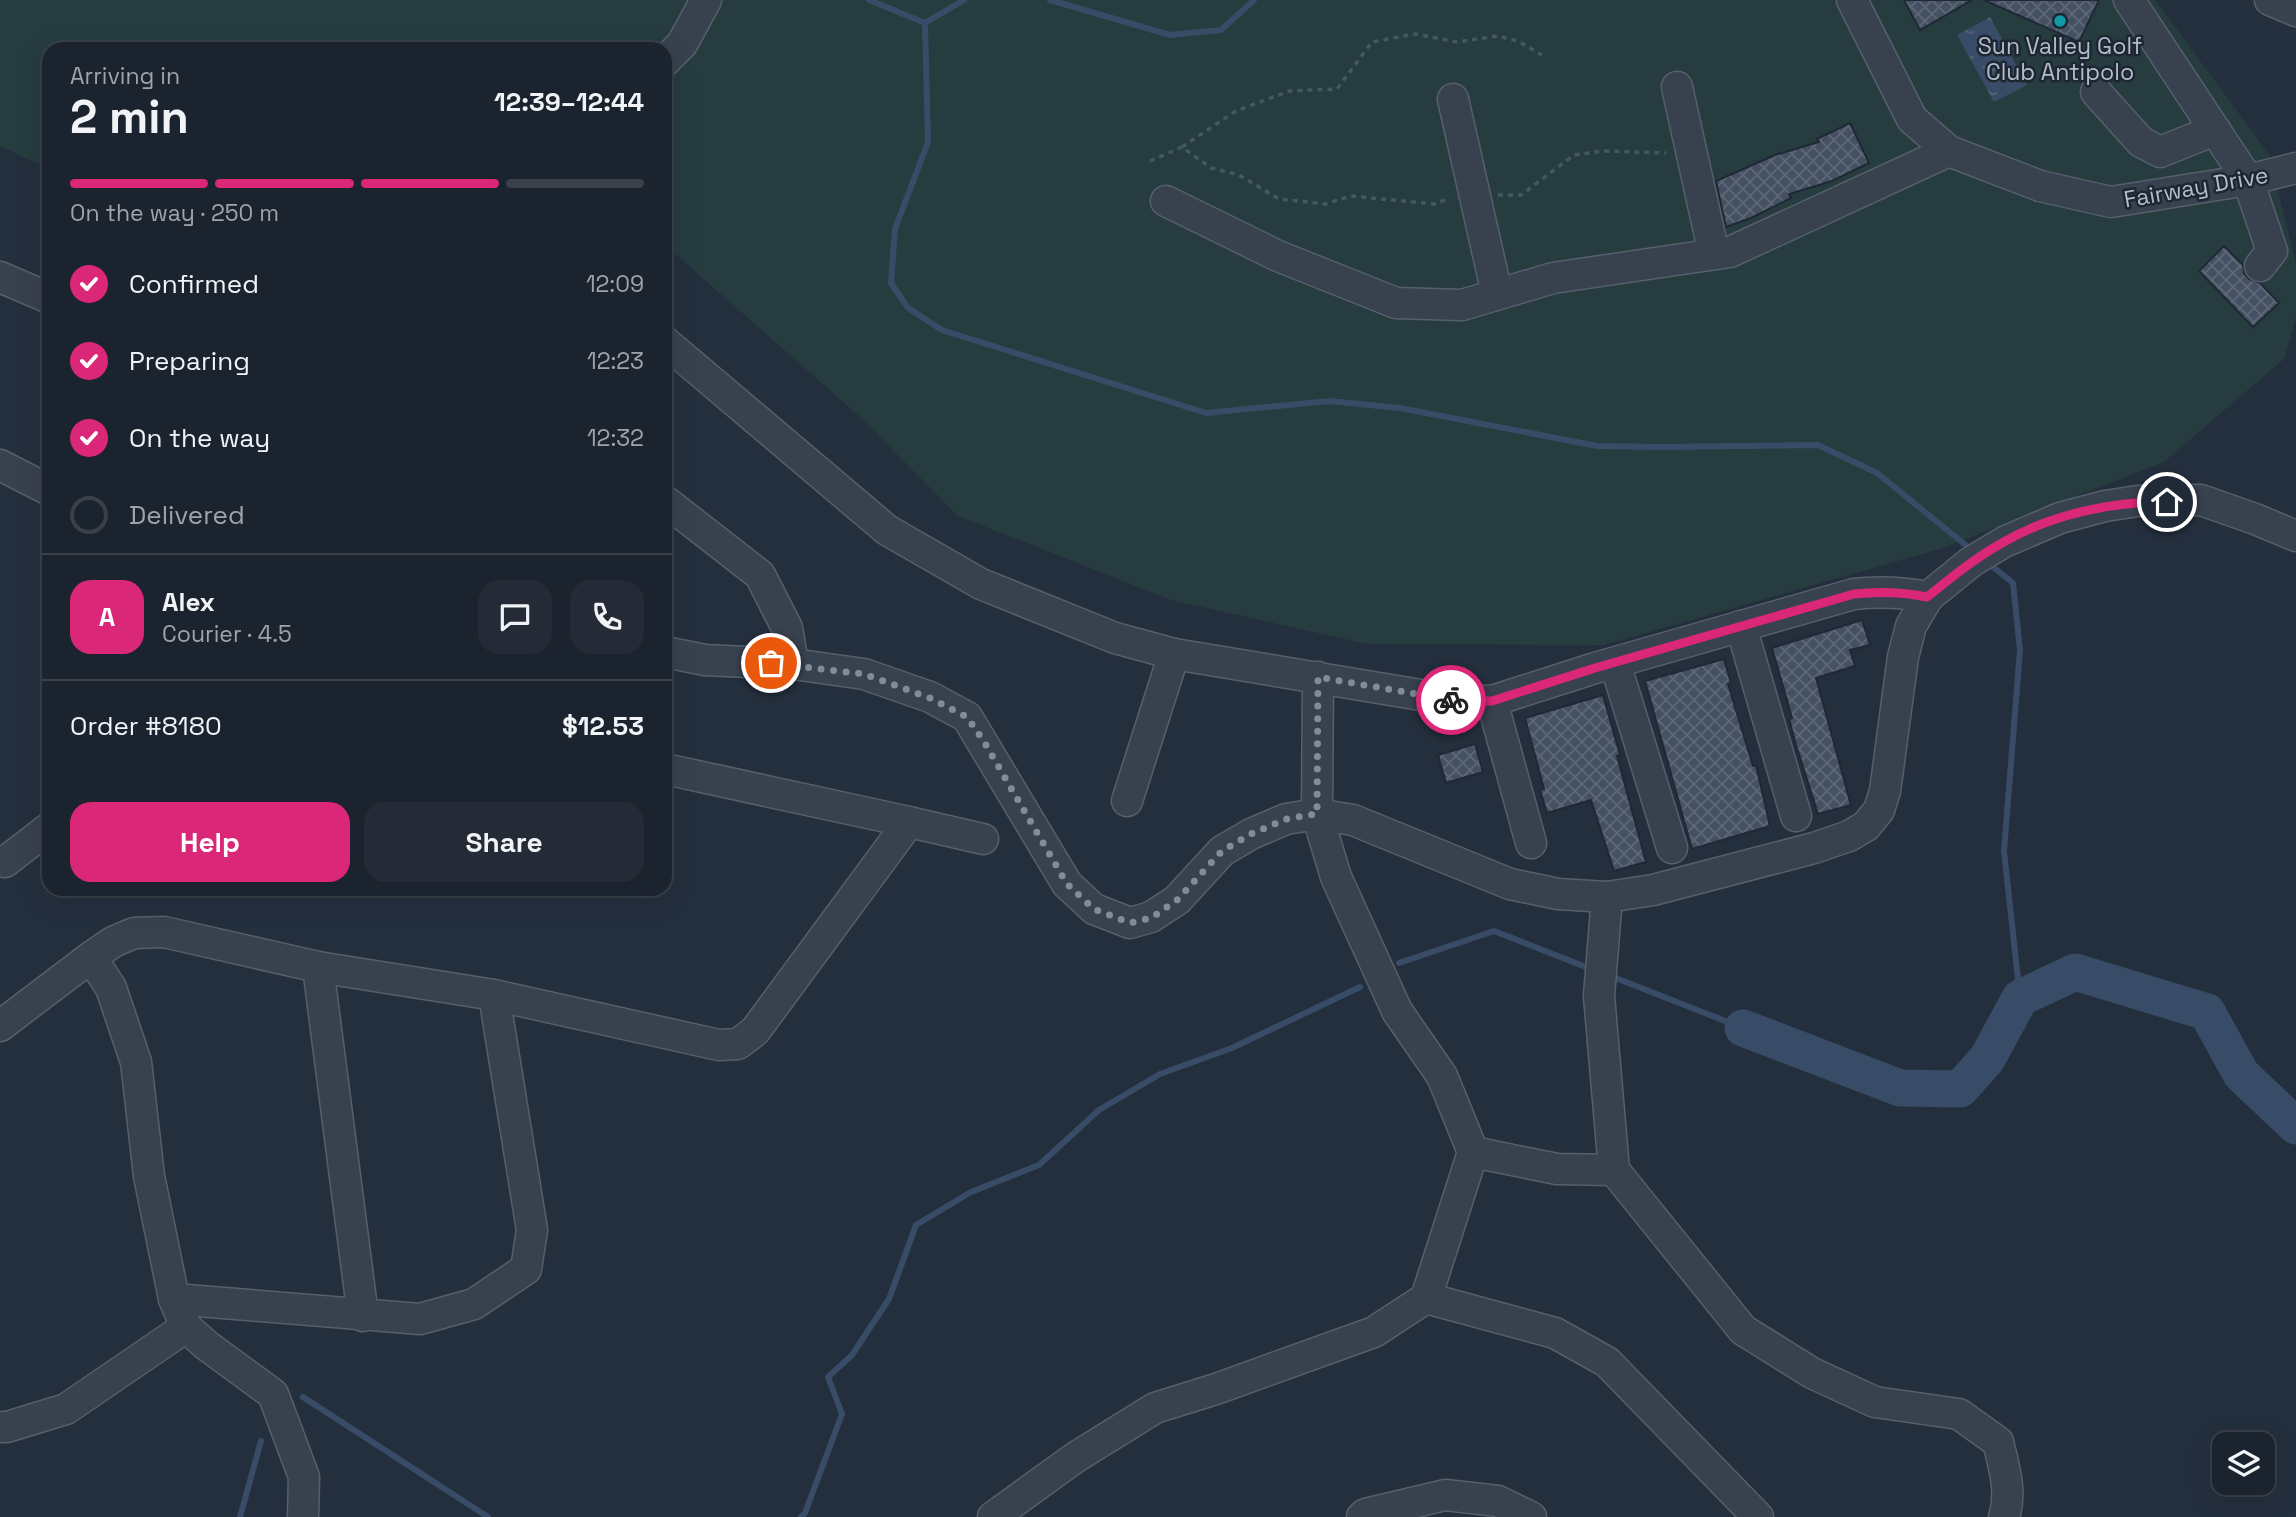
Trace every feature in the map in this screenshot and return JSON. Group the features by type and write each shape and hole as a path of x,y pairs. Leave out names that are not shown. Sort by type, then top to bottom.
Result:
{"street":[{"path":"672,54 682,44 706,0"},
{"name":"Fairway Drive","path":"1852,0 1912,118 1949,151 2040,186 2111,202 2249,180 2296,168"},
{"path":"2129,0 2249,180 2272,251 2260,266"},
{"path":"1677,87 1714,254"},
{"path":"2096,92 2141,142 2160,152 2215,131"},
{"path":"1454,99 1497,294"},
{"path":"1166,201 1278,256 1396,303 1462,305 1553,278 1625,265 1731,252 1949,151"},
{"path":"0,277 42,295"},
{"path":"672,348 887,530 981,584 1115,638 1174,653 1445,699 1492,701 1854,594 1880,591 1927,597"},
{"path":"0,465 42,486"},
{"path":"672,653 705,660 793,664 864,674 930,698 967,717 1067,884 1094,909 1130,923 1151,918 1177,900 1222,851 1251,834 1286,819 1317,814 1353,820 1510,884 1558,894 1607,897 1653,890 1814,848 1849,836 1867,826 1879,810 1885,791 1903,657 1911,626 1927,597 1971,562 2004,541 2060,518 2105,506 2138,501 2201,500 2296,536"},
{"path":"2167,502 2195,519 2248,536 2296,556"},
{"path":"672,506 760,575 787,628 793,664"},
{"path":"1741,626 1796,816"},
{"path":"1127,802 1174,653"},
{"path":"1615,663 1672,848"},
{"path":"993,1517 1076,1457 1155,1408 1374,1332 1426,1298 1473,1152 1442,1076 1397,1011 1336,877 1317,814 1318,677"},
{"path":"1492,701 1531,843"},
{"path":"672,771 983,839"},
{"path":"0,1026 113,943 134,933 164,932 318,967 494,995 719,1045 738,1044 755,1031 909,822"},
{"path":"0,861 5,862 42,833"},
{"path":"1607,897 1599,996 1614,1170 1743,1331 1812,1373 1875,1402 1959,1414 1998,1441 2007,1477 2007,1509 2004,1517"},
{"path":"91,957 111,988 136,1062 149,1175 174,1299 186,1327 273,1394 304,1477 303,1517"},
{"path":"318,967 363,1316"},
{"path":"174,1299 420,1319 474,1304 526,1269 532,1230 494,995"},
{"path":"1473,1152 1557,1168 1614,1170"},
{"path":"1426,1298 1555,1333 1607,1363 1759,1517"},
{"path":"0,1427 66,1409 186,1327"},
{"path":"1362,1517 1365,1514 1445,1495 1498,1501 1531,1517"}],"path":[{"path":"1150,161 1182,147 1236,111 1289,91 1337,89 1372,42 1415,34 1457,42 1497,36 1518,41 1542,55"},
{"path":"1182,147 1211,168 1240,175 1279,199 1325,204 1351,196 1434,204 1452,197"},
{"path":"1497,195 1521,195 1574,155 1604,151 1675,153"}],"green space":[{"path":"0,0 2155,0 2269,154 2296,264 2296,318 2284,359 2164,462 1940,549 1604,645 1367,644 1171,600 958,516 859,416 672,251 672,42 42,42 42,166 0,146"}],"water":[{"path":"1990,17 2027,85 1994,102 1957,35"}],"building":[{"name":"Sun Valley Golf Club Antipolo","path":"1904,0 1972,0 1920,30"},
{"name":"Sun Valley Golf Club Antipolo","path":"1984,0 2099,0 2079,42"},
{"path":"1850,123 1869,163 1832,181 1789,194 1791,198 1726,227 1716,181 1775,155 1819,142 1817,139"},
{"path":"2224,246 2243,265 2244,273 2249,279 2260,283 2279,303 2253,327 2199,271"},
{"path":"1862,620 1870,645 1850,650 1855,666 1816,678 1851,805 1818,814 1796,745 1789,719 1792,718 1772,648"},
{"path":"1724,659 1731,683 1728,684 1753,766 1756,765 1770,826 1692,849 1645,681"},
{"path":"1603,695 1646,862 1614,871 1591,800 1547,813 1540,790 1544,789 1525,718"},
{"path":"1475,744 1483,772 1446,783 1438,755"}],"waterway":[{"path":"869,0 925,23"},
{"path":"925,23 964,0"},
{"path":"1050,0 1170,35 1221,30 1254,0"},
{"path":"925,23 928,142 895,229 891,283 908,308 942,330 1206,413 1329,401 1400,408 1597,446 1818,445 1877,473 1973,551"},
{"path":"1987,562 2013,583 2020,650 2004,851 2020,998"},
{"path":"1399,963 1494,931 1591,969"},
{"path":"1743,1028 1900,1088 1960,1089 1987,1059 2020,998 2075,972 2207,1012 2241,1074 2296,1126"},
{"path":"1608,975 1743,1028"},
{"path":"801,1517 805,1513 842,1414 828,1377 852,1355 889,1299 916,1225 971,1192 1039,1165 1099,1110 1160,1074 1232,1048 1360,987"},
{"path":"303,1397 488,1517"},
{"path":"240,1517 261,1441"}],"way so far":[{"path":"771,663 864,674 930,698 967,717 1067,884 1094,909 1130,923 1151,918 1177,900 1222,851 1251,834 1286,819 1317,814 1318,677 1451,700"}],"place":[{"name":"Sun Valley Golf Club Antipolo","path":"2060,21"}],"route":[{"path":"1451,700 1492,701 1595,668 1854,594 1880,591 1927,597 1971,562 2004,541 2060,518 2105,506 2138,501 2167,502"}]}
